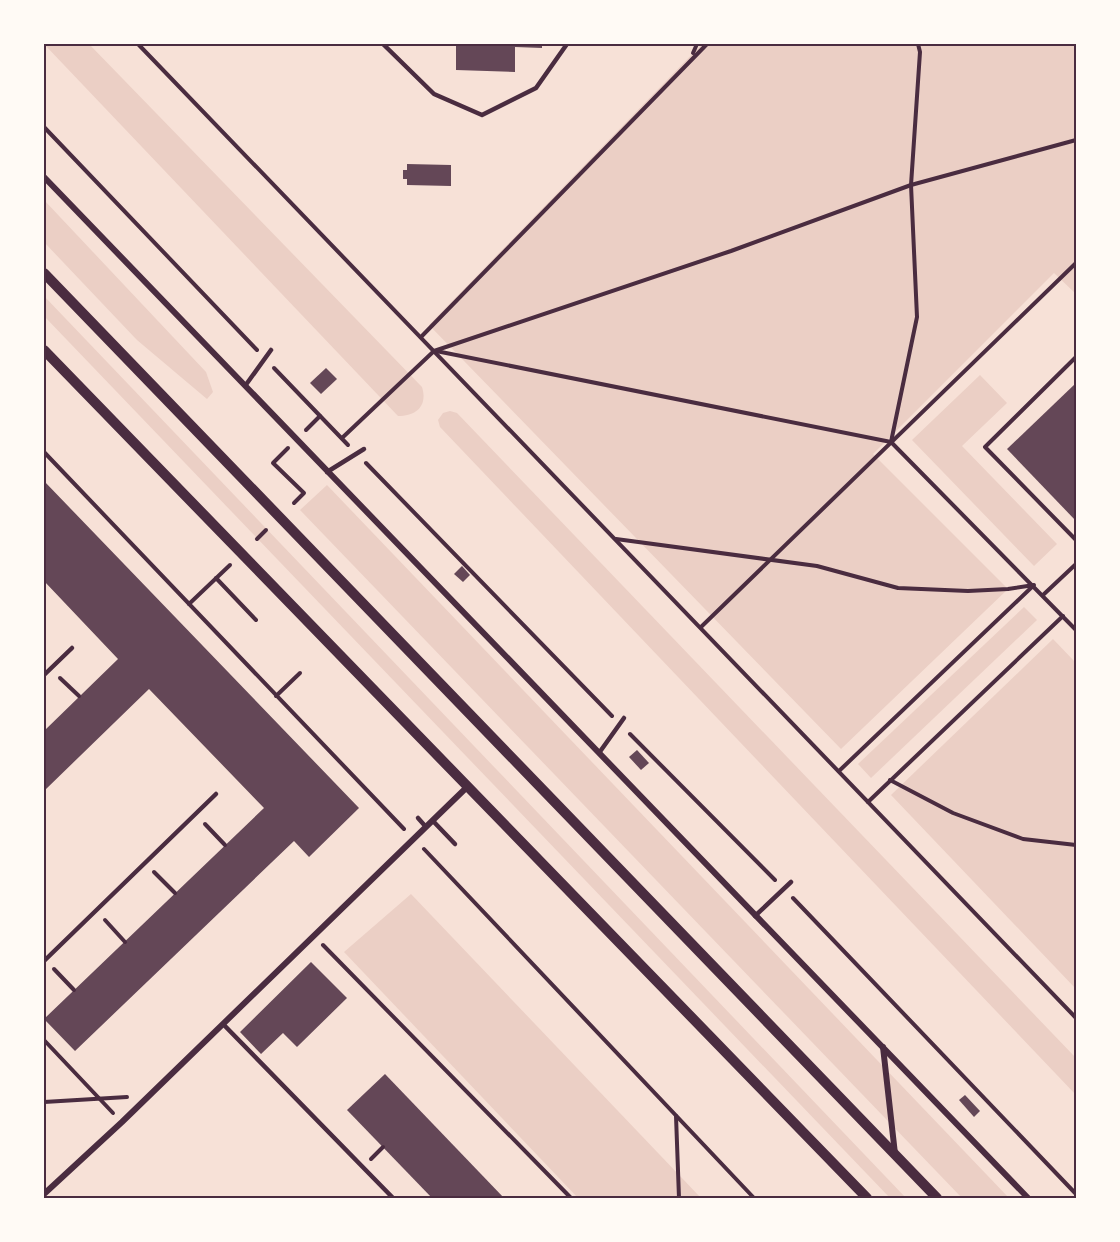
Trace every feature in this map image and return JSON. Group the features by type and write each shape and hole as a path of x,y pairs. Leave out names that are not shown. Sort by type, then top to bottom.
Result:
{"street":[{"path":"44,177 1028,1198"},
{"path":"44,273 937,1198"},
{"path":"44,350 242,553 465,789 867,1198"},
{"path":"44,1194 122,1122 465,789"},
{"path":"882,1047 895,1154"}],"lane":[{"path":"383,44 434,94 482,115 536,88 567,44"},
{"path":"245,386 271,350"},
{"path":"327,472 364,449"},
{"path":"44,675 72,648"},
{"path":"599,753 624,718"},
{"path":"44,960 216,794"},
{"path":"418,818 426,827"},
{"path":"433,821 454,844"},
{"path":"755,916 791,882"},
{"path":"223,1024 393,1198"}],"path":[{"path":"138,44 1077,1018"},
{"path":"693,52 697,44"},
{"path":"421,337 707,44"},
{"path":"891,442 917,317 911,185 920,52 918,44"},
{"path":"44,127 357,454 784,889 1077,1194"},
{"path":"342,438 434,351 731,251 911,185 1077,140"},
{"path":"701,627 1077,263"},
{"path":"434,351 891,442 1077,630"},
{"path":"1077,357 985,447 1077,540"},
{"path":"44,452 754,1198"},
{"path":"294,503 304,494"},
{"path":"257,539 267,530"},
{"path":"615,538 817,566 898,588 968,591 1008,590 1034,585"},
{"path":"189,604 230,564"},
{"path":"1043,595 1077,564"},
{"path":"216,578 256,620"},
{"path":"839,771 1034,585"},
{"path":"868,802 1063,616"},
{"path":"51,668 79,696"},
{"path":"276,696 300,673"},
{"path":"890,780 953,813 1023,839 1077,845"},
{"path":"196,814 225,845"},
{"path":"145,863 175,893"},
{"path":"96,910 125,942"},
{"path":"314,936 571,1198"},
{"path":"44,960 74,990"},
{"path":"44,1040 122,1122"},
{"path":"44,1102 150,1095"},
{"path":"676,1116 679,1198"}],"shaded area":[{"path":"44,44 89,44 422,387 423,400 419,409 404,416 398,416"},
{"path":"702,44 1076,44 1076,294 1054,273 873,454 1008,589 841,749 429,325"},
{"path":"44,200 206,372 213,392 207,399 137,340 44,242"},
{"path":"44,296 906,1198 890,1198 44,316"},
{"path":"980,375 1007,403 962,446 1057,544 1034,566 912,440"},
{"path":"450,411 457,413 1076,1058 1076,1095 440,427 438,420 443,413"},
{"path":"327,485 1009,1198 962,1198 300,510"},
{"path":"1024,607 1037,620 871,778 858,764"},
{"path":"1053,639 1076,663 1076,989 891,795"},
{"path":"411,894 701,1198 578,1198 344,952"}],"building":[{"path":"456,44 542,44 542,48 515,47 515,72 456,70"},
{"path":"407,164 451,165 451,186 407,185 407,179 403,179 403,170 407,170"},
{"path":"326,368 337,379 321,394 310,383"},
{"path":"1076,383 1076,521 1007,449"},
{"path":"44,481 359,808 309,857 294,841 75,1051 44,1019 264,808 149,689 44,791 44,731 118,659 44,581"},
{"path":"462,566 470,575 463,582 454,574"},
{"path":"637,750 649,763 641,770 629,757"},
{"path":"311,962 347,998 297,1047 283,1033 261,1054 240,1032"},
{"path":"385,1074 504,1198 432,1198 347,1110"},
{"path":"965,1095 980,1111 974,1117 959,1100"}]}
